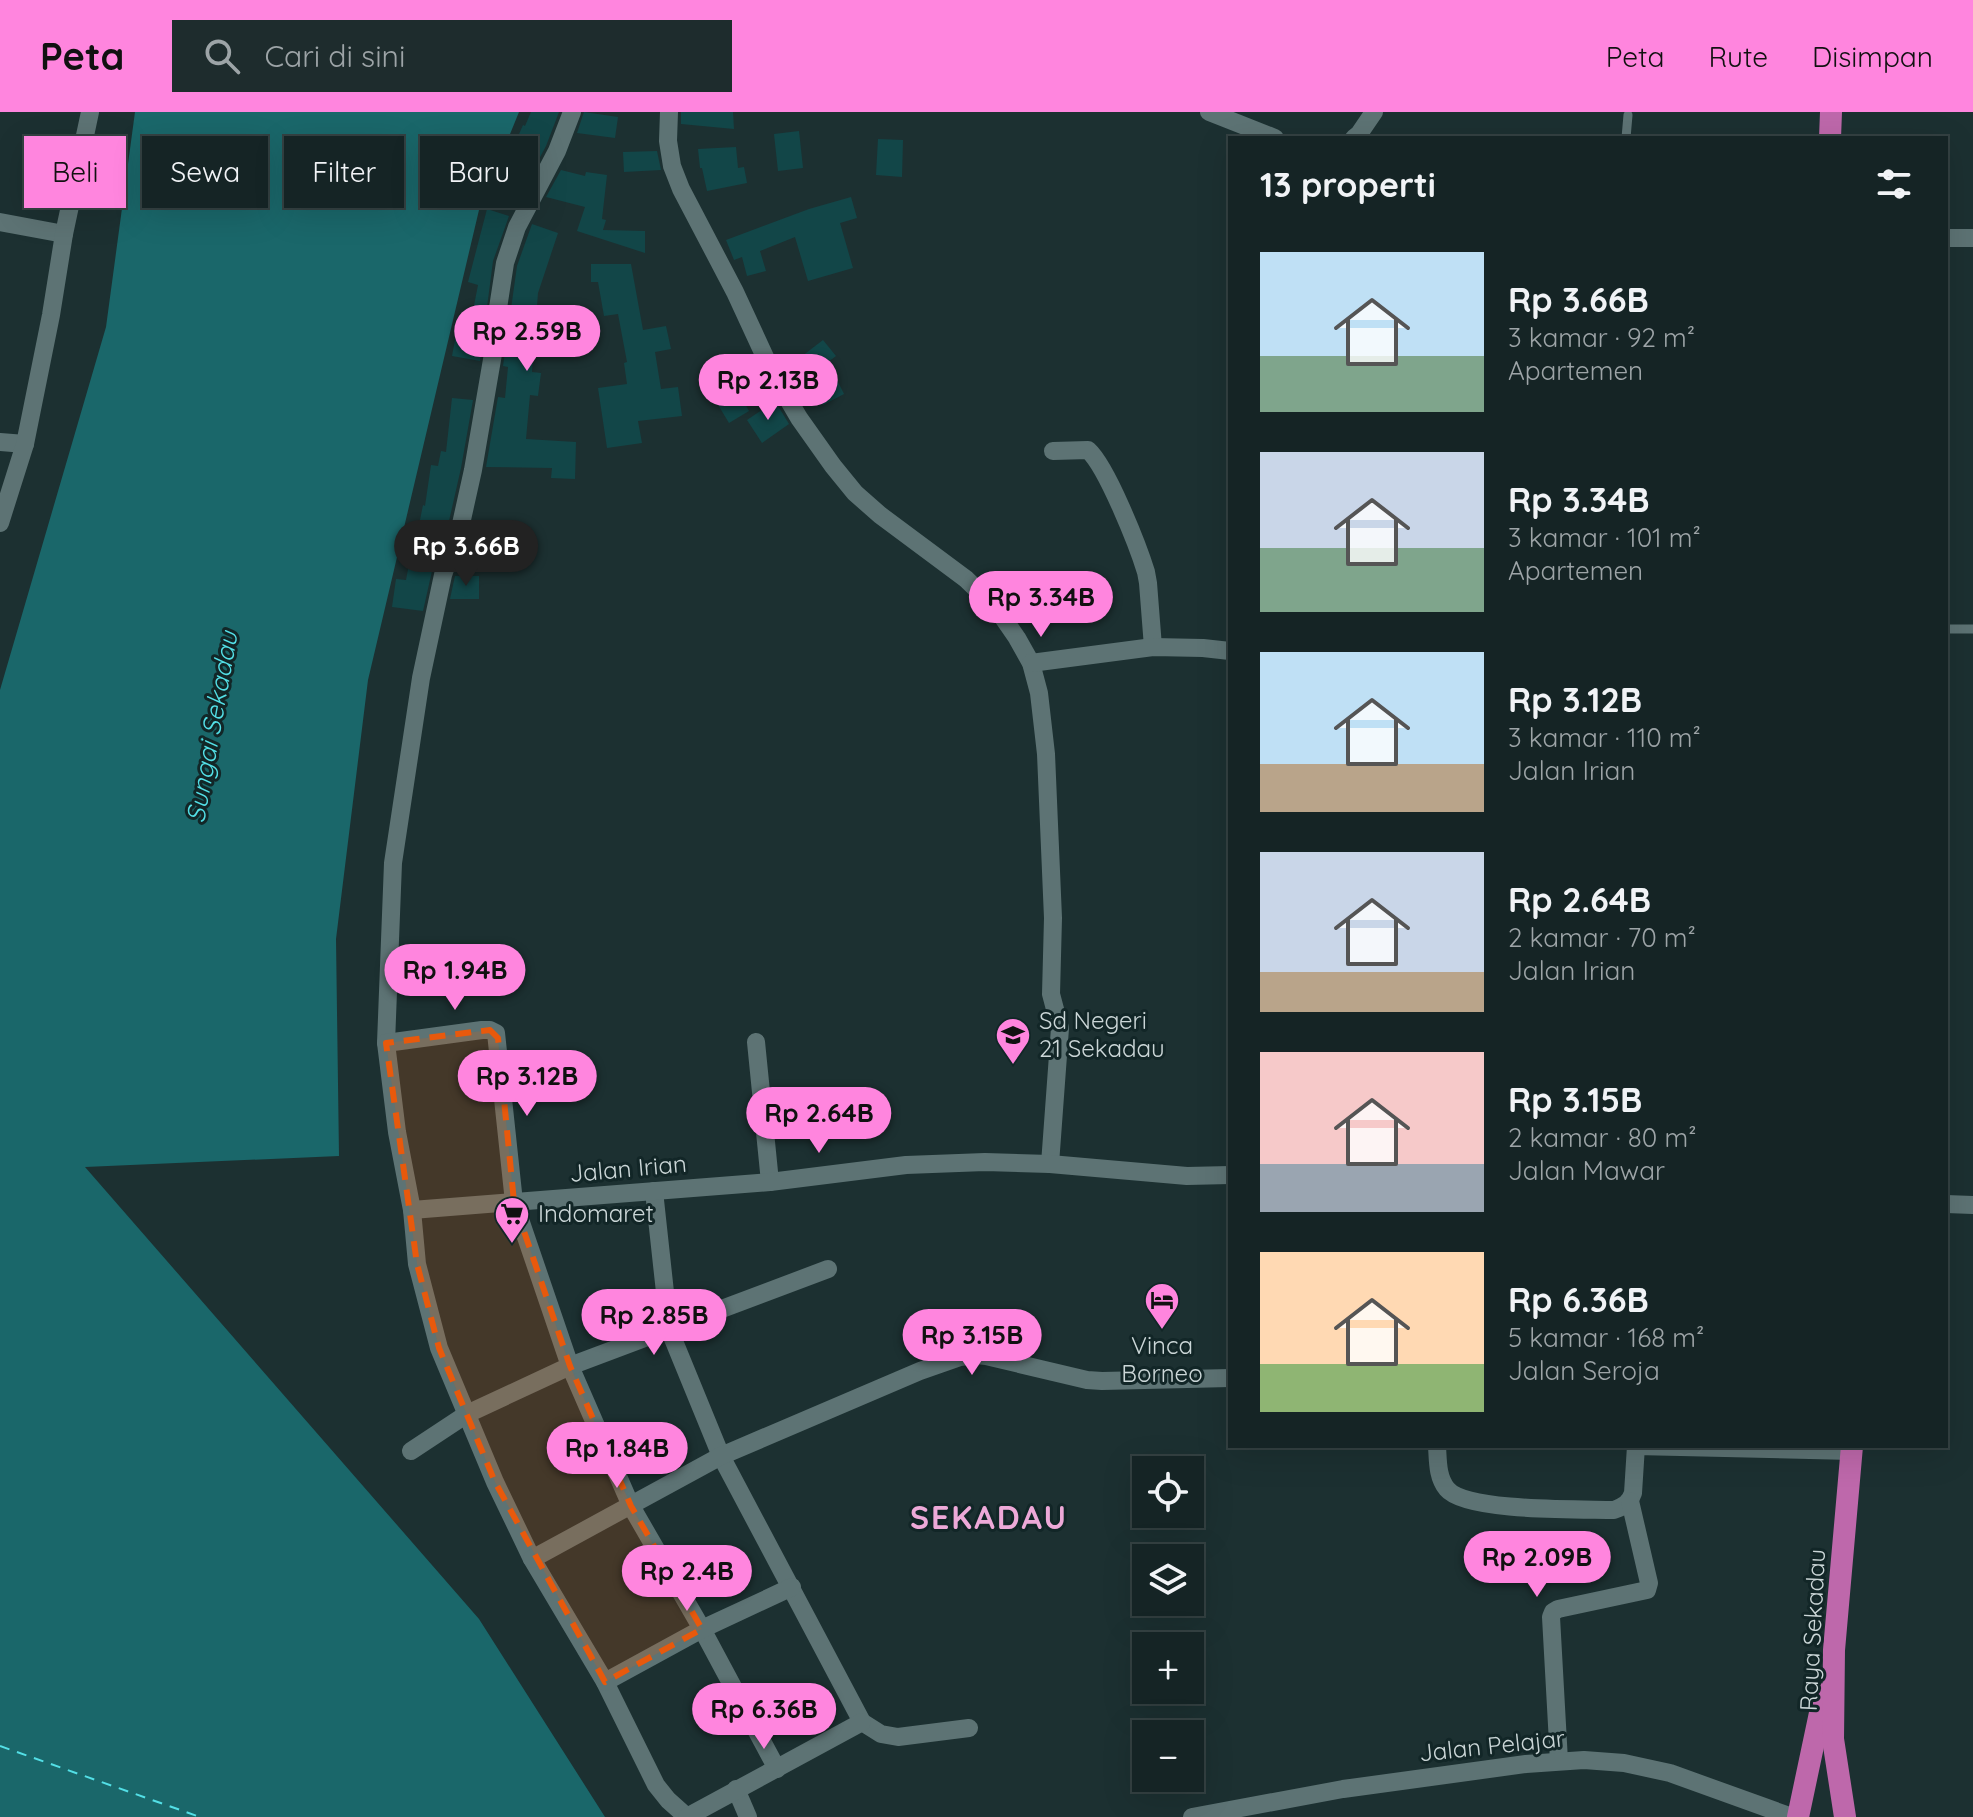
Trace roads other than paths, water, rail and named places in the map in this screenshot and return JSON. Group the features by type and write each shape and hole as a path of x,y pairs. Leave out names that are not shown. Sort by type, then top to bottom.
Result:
{"highway":[{"path":"1830,136 1831,112"},
{"name":"Raya Sekadau","path":"1845,1817 1833,1739 1834,1650 1852,1448"},
{"path":"1795,1817 1834,1650"}],"street":[{"path":"0,523 25,444 90,112"},
{"path":"572,112 557,151 517,227 505,263 473,470 461,524 443,575 421,678 393,863 386,1043 397,1132 412,1210 417,1264 439,1348 495,1482 532,1559 605,1682 656,1785 668,1800 687,1817 862,1722"},
{"path":"669,112 668,141 672,166 681,189 735,292 771,370 799,418 855,493 966,579 997,609 1031,663 1039,693 1046,754 1053,918 1051,994 1060,1028 1050,1164"},
{"path":"1209,112 1270,136"},
{"path":"1356,136 1374,112"},
{"path":"0,222 64,234"},
{"path":"1948,238 1973,238"},
{"path":"0,442 25,444"},
{"path":"1053,451 1088,450 1108,479 1146,572 1153,647"},
{"path":"1031,663 1153,647 1228,651"},
{"path":"386,1043 482,1030 496,1033 514,1202 570,1366 631,1506 777,1769"},
{"path":"756,1042 770,1182"},
{"name":"Jalan Irian","path":"412,1210 770,1182 906,1165 985,1162 1050,1164 1187,1176 1228,1175"},
{"path":"654,1191 669,1329 721,1456 862,1722 881,1734 898,1737 969,1728"},
{"path":"1948,1204 1973,1205"},
{"path":"411,1451 467,1414 570,1366 828,1269"},
{"path":"532,1559 721,1456 960,1357 976,1355 998,1358 1087,1380 1228,1378"},
{"path":"1437,1448 1443,1484 1460,1498 1548,1509 1614,1510 1630,1501 1633,1493 1636,1448"},
{"path":"1559,1761 1551,1617 1558,1609 1647,1590 1649,1583 1630,1501"},
{"path":"605,1682 702,1629 792,1587"},
{"name":"Jalan Pelajar","path":"1192,1817 1343,1789 1559,1761 1624,1763 1649,1768 1795,1817"},
{"path":"736,1789 748,1817"}],"lane":[{"path":"1626,136 1628,115"},
{"path":"1948,629 1973,629"}],"water":[{"name":"Sungai Sekadau","path":"135,112 519,112 509,136 420,136 420,208 480,208 368,680 336,939 339,1156 85,1167 479,1619 605,1817 0,1817 0,690 106,327 122,208 126,208 126,179"}],"place":[{"name":"Sd Negeri 21 Sekadau","path":"1013,1066"},
{"name":"Indomaret","path":"512,1245"},
{"name":"Vinca Borneo","path":"1162,1331"}],"district":[{"name":"SEKADAU","path":"989,1518"}]}
